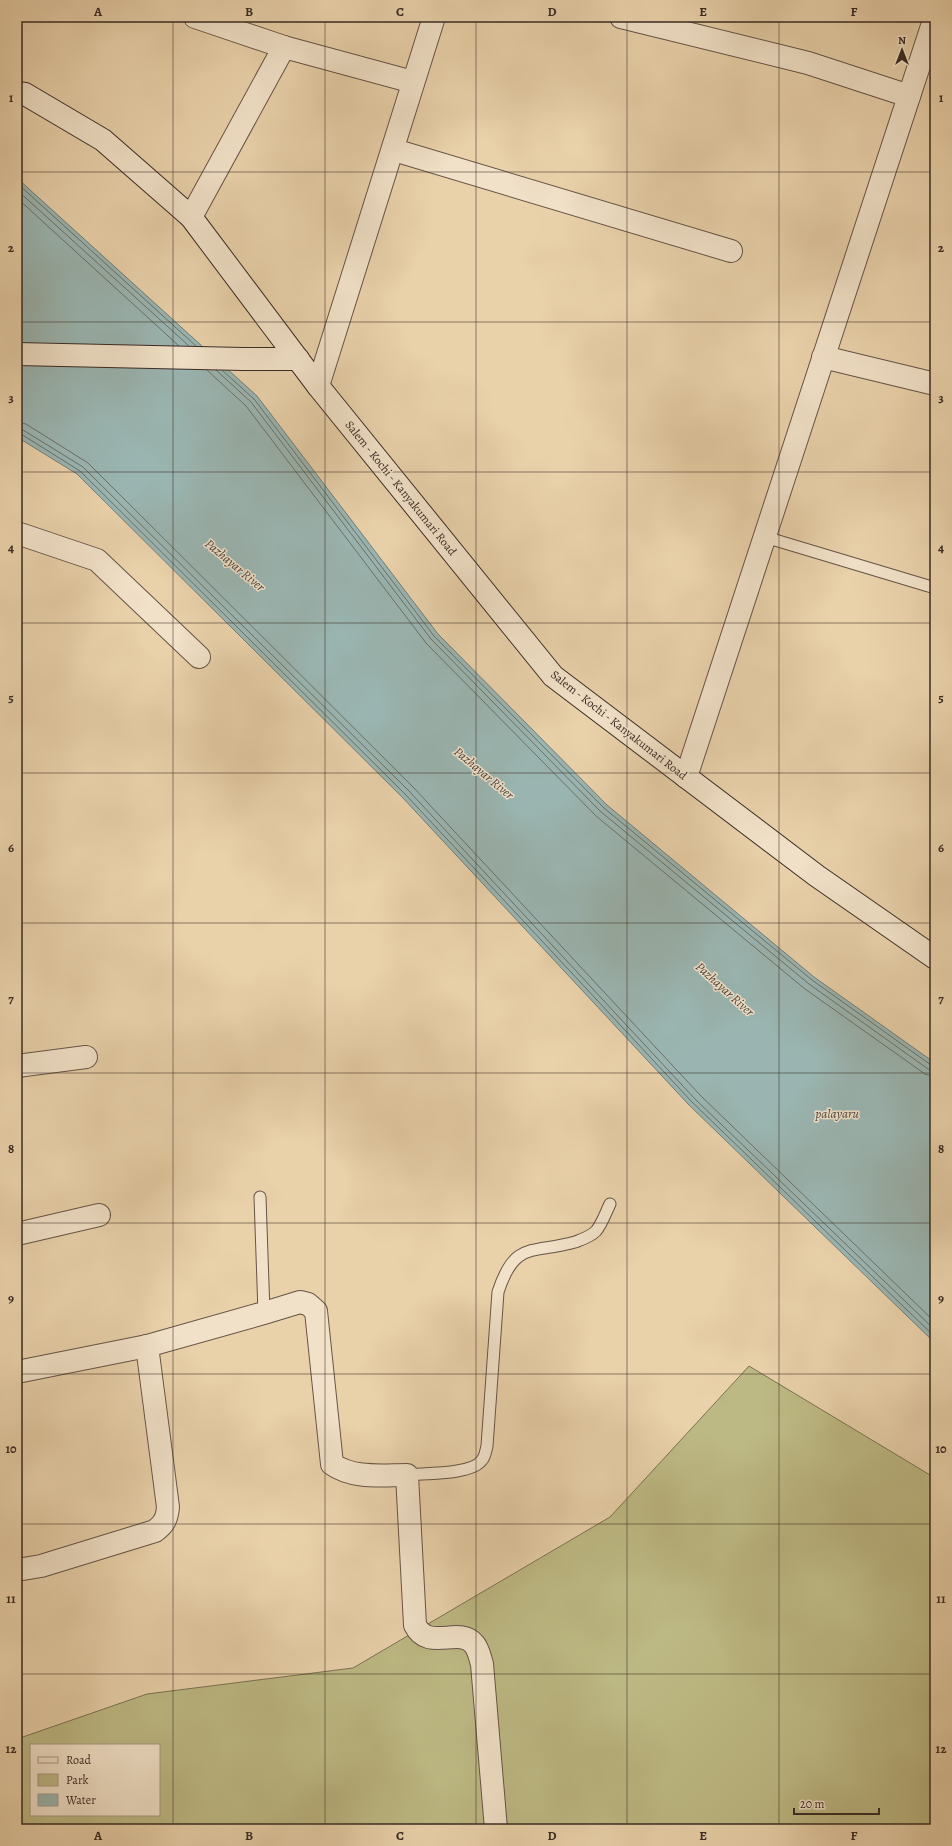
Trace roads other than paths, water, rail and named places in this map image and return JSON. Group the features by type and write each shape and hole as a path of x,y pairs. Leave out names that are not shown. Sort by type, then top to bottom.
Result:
{"street":[{"path":"195,17 284,47 413,82"},
{"path":"318,386 394,150 413,82 434,17"},
{"path":"621,17 808,63 909,96"},
{"path":"686,777 935,17"},
{"path":"191,217 284,47"},
{"name":"Salem - Kochi - Kanyakumari Road","path":"17,93 25,94 103,140 191,217 318,386 553,676 817,876 935,958"},
{"path":"394,150 731,251"},
{"path":"17,354 298,359"},
{"path":"823,356 935,384"},
{"path":"17,533 97,560 199,657"},
{"path":"17,1066 86,1057"},
{"path":"17,1234 99,1215"},
{"path":"17,1372 146,1346 300,1302 308,1304 316,1311 332,1464 341,1470 359,1475 407,1475 415,1625 419,1633 426,1638 465,1638 474,1643 479,1652 482,1664 496,1829"},
{"path":"17,1570 41,1566 155,1531 163,1525 167,1518 168,1507 146,1346"}],"lane":[{"path":"764,537 935,588"},
{"path":"260,1197 264,1313"},
{"path":"407,1475 464,1470 476,1466 482,1460 487,1446 498,1292 502,1279 513,1260 529,1250 566,1244 586,1238 596,1230 610,1204"}],"water":[{"name":"palayaru","path":"17,178 257,396 438,634 607,805 814,977 935,1063 935,1343 689,1105 402,797 77,474 17,437"}],"water label":[{"name":"Pazhayar River","path":"235,565"},
{"name":"Pazhayar River","path":"484,773"},
{"name":"Pazhayar River","path":"725,989"}]}
